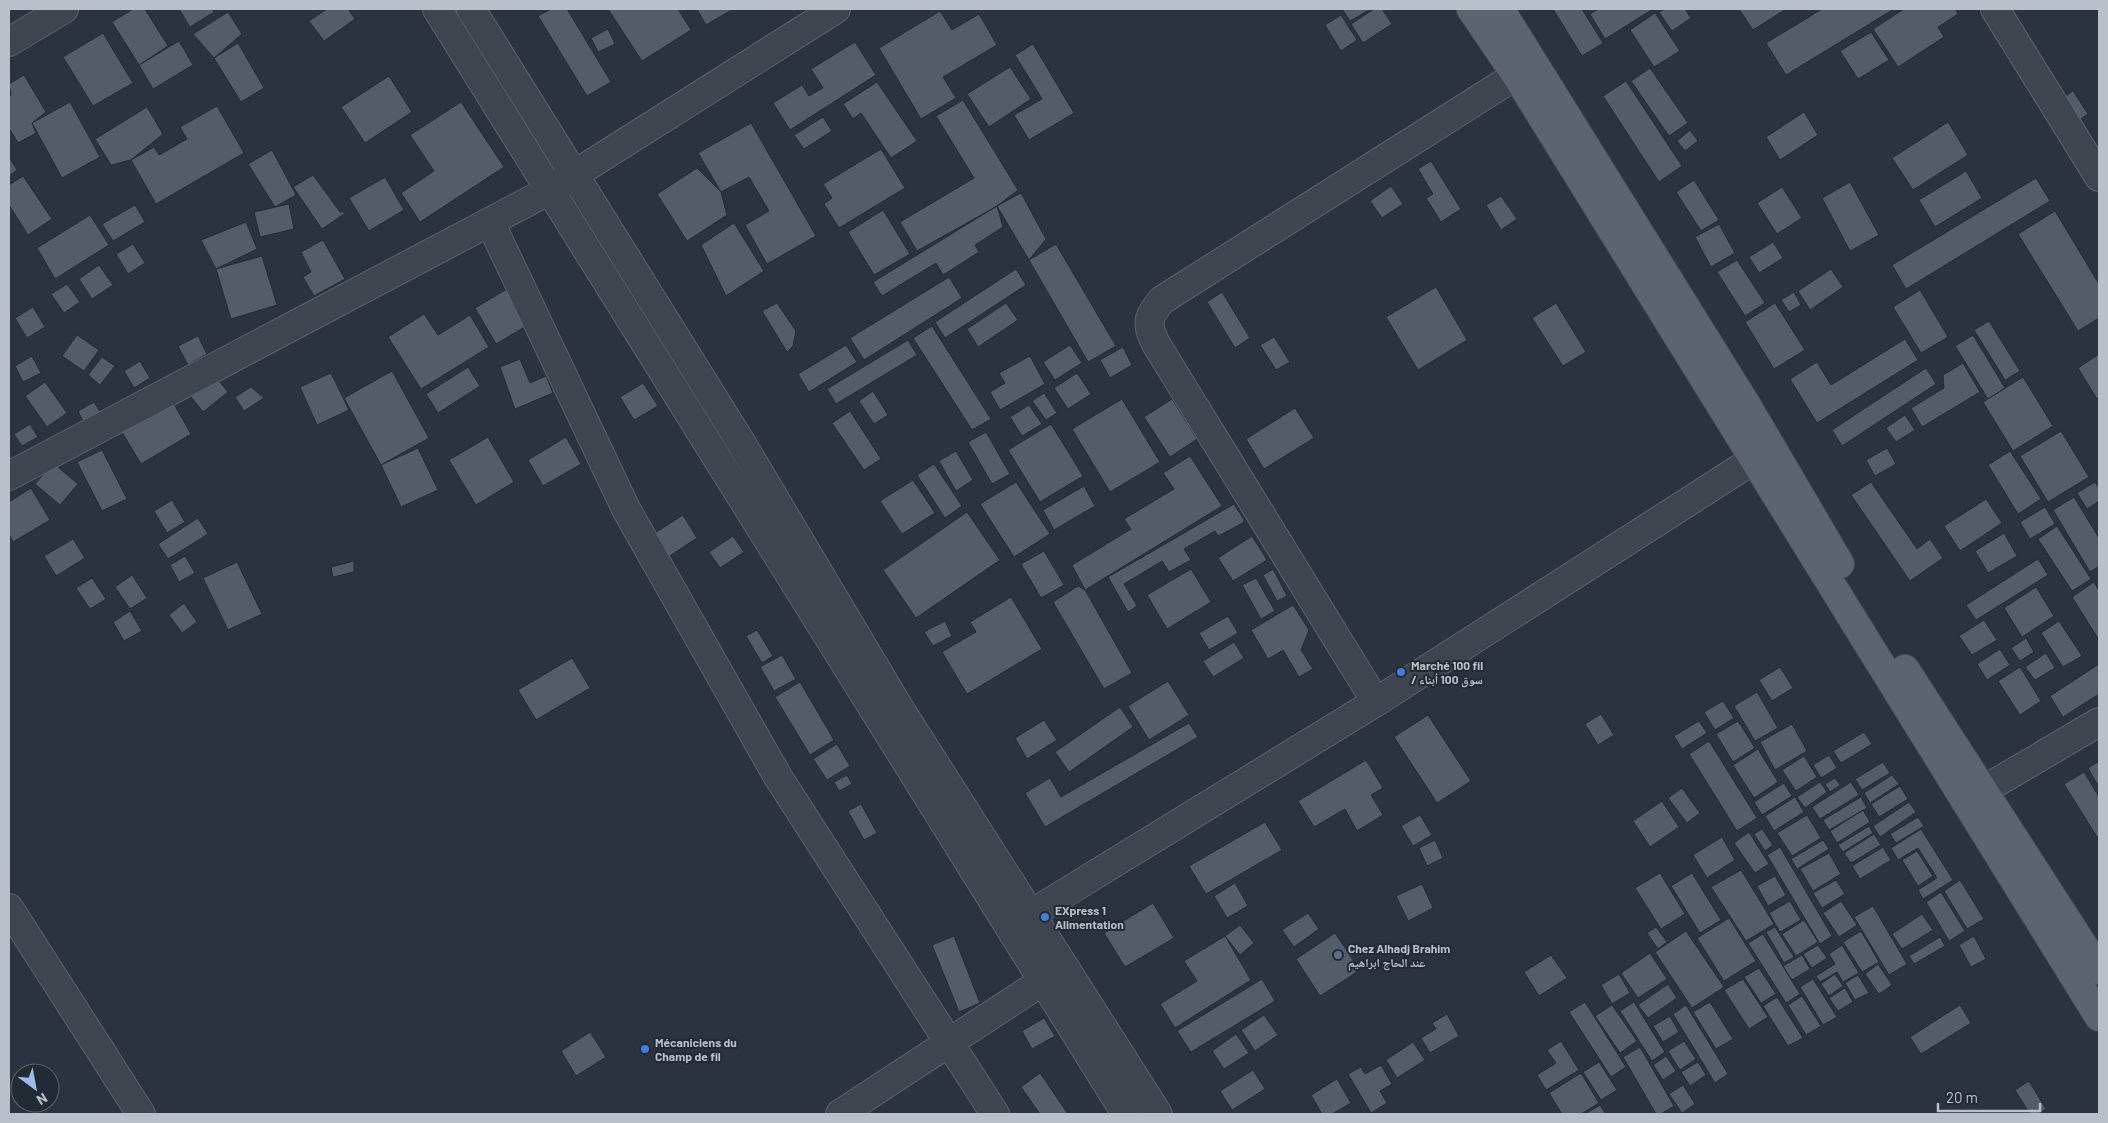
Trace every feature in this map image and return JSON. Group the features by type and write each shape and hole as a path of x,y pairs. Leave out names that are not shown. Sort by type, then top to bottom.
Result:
{"main road":[{"path":"1471,9 1525,69"},
{"path":"1500,9 1525,69 1974,796 2099,1017"},
{"path":"1974,796 2099,970"}],"street":[{"path":"9,42 64,9"},
{"path":"437,9 1126,1114"},
{"path":"471,9 742,444 898,706 1158,1114"},
{"path":"9,476 550,190 836,9"},
{"path":"1995,9 2099,177"},
{"path":"1376,702 1156,344 1149,329 1150,315 1162,300 1525,69"},
{"path":"490,222 626,509 778,777 995,1114"},
{"path":"1031,914 1376,702 1763,454"},
{"path":"1974,796 2099,722"},
{"path":"9,908 141,1114"},
{"path":"840,1114 1043,981"}],"building":[{"path":"133,9 145,9 168,46 139,65 112,22"},
{"path":"179,9 212,9 214,12 190,27"},
{"path":"327,9 348,9 355,19 324,41 309,21"},
{"path":"551,9 567,9 611,82 587,96 538,16"},
{"path":"608,9 678,9 691,30 642,61"},
{"path":"697,9 733,9 706,25"},
{"path":"1342,9 1368,9 1369,10 1350,21"},
{"path":"1374,9 1382,9 1392,24 1363,43 1351,24"},
{"path":"1553,9 1582,9 1603,43 1582,56"},
{"path":"1598,9 1653,9 1605,39 1590,14"},
{"path":"1665,9 1685,9 1691,18 1672,31 1659,12"},
{"path":"1739,9 1786,9 1753,30"},
{"path":"1822,9 1894,9 1786,75 1766,43"},
{"path":"1904,9 1955,9 1958,14 1938,27 1944,37 1898,67 1873,29"},
{"path":"940,11 952,30 979,14 997,45 943,77 956,98 921,119 879,48"},
{"path":"228,12 242,34 214,58 193,34"},
{"path":"1655,13 1680,51 1654,67 1630,30"},
{"path":"1341,15 1357,40 1341,51 1325,25"},
{"path":"608,29 615,44 598,52 591,38"},
{"path":"1871,32 1889,60 1858,79 1840,51"},
{"path":"103,33 133,83 93,106 63,57"},
{"path":"179,41 193,65 153,89 139,65"},
{"path":"855,42 876,75 790,130 773,103 802,85 809,96 823,88 811,69"},
{"path":"238,43 264,88 241,102 214,58"},
{"path":"1033,44 1074,113 1029,140 1014,115 1042,99 1015,55"},
{"path":"1010,67 1031,99 989,127 967,94"},
{"path":"1650,68 1688,123 1669,136 1631,81"},
{"path":"24,75 46,112 32,123 36,133 18,143 9,128 9,96 11,95 9,84"},
{"path":"389,76 412,112 365,143 341,107"},
{"path":"1626,81 1682,166 1659,182 1603,96"},
{"path":"877,82 917,141 891,158 861,113 853,119 843,104"},
{"path":"2073,91 2088,114 2078,121 2064,97"},
{"path":"963,100 1018,190 997,206 917,251 900,222 974,178 936,116"},
{"path":"70,102 100,157 62,178 32,123"},
{"path":"461,102 504,167 420,222 401,193 434,171 410,135"},
{"path":"217,106 244,153 156,204 131,160 154,147 159,155 187,139 180,127"},
{"path":"147,107 163,134 131,160 111,165 95,139"},
{"path":"1804,112 1818,135 1780,160 1766,137"},
{"path":"823,117 832,131 804,149 794,135"},
{"path":"1948,122 1968,155 1913,190 1892,158"},
{"path":"751,123 816,236 767,264 745,225 769,211 749,177 721,192 698,153"},
{"path":"1690,130 1698,141 1685,151 1677,141"},
{"path":"881,149 905,188 839,228 824,204 832,198 823,184"},
{"path":"272,150 296,195 275,207 248,164"},
{"path":"9,157 17,170 9,176"},
{"path":"1431,161 1461,209 1441,222 1426,198 1433,194 1418,169"},
{"path":"697,168 721,192 727,215 687,241 657,194"},
{"path":"1966,171 1982,198 1935,227 1919,200"},
{"path":"313,175 340,212 347,212 322,229 293,187"},
{"path":"23,176 52,219 28,235 9,205 9,185"},
{"path":"385,177 404,210 369,231 349,198"},
{"path":"2036,178 2050,201 1906,289 1892,265"},
{"path":"1694,180 1719,220 1701,231 1676,192"},
{"path":"1850,182 1879,235 1850,251 1822,198"},
{"path":"1391,186 1403,204 1382,218 1370,201"},
{"path":"1782,187 1802,218 1777,234 1757,203"},
{"path":"1021,193 1046,239 1029,260 997,206"},
{"path":"1501,196 1517,219 1501,230 1486,205"},
{"path":"289,204 294,229 260,237 254,212"},
{"path":"135,205 145,222 113,241 102,224"},
{"path":"997,206 1003,227 975,245 979,252 943,275 936,263 882,296 873,282"},
{"path":"883,210 910,254 874,275 848,232"},
{"path":"2055,211 2099,284 2099,318 2078,331 2018,234"},
{"path":"90,215 109,245 55,279 37,248"},
{"path":"246,222 257,249 216,269 201,240"},
{"path":"734,223 764,271 726,296 701,245"},
{"path":"1719,224 1735,253 1711,267 1695,237"},
{"path":"323,240 345,279 314,296 303,277 311,272 301,252"},
{"path":"1773,242 1783,258 1759,273 1749,257"},
{"path":"133,244 145,263 128,274 116,254"},
{"path":"1056,244 1116,346 1088,362 1029,260"},
{"path":"262,256 277,305 231,319 216,269"},
{"path":"1737,260 1765,303 1745,316 1717,272"},
{"path":"99,265 113,285 92,299 79,279"},
{"path":"1016,269 1026,285 945,338 935,322"},
{"path":"1831,269 1843,287 1810,310 1798,291"},
{"path":"949,277 962,298 864,360 850,338"},
{"path":"67,284 80,302 64,313 51,294"},
{"path":"1436,287 1467,340 1418,370 1386,317"},
{"path":"507,289 528,325 496,344 475,308"},
{"path":"1920,290 1948,337 1921,353 1893,307"},
{"path":"1222,292 1250,338 1235,348 1207,302"},
{"path":"1794,292 1801,305 1789,312 1781,300"},
{"path":"777,303 796,331 793,346 787,352 762,311"},
{"path":"1006,303 1018,320 978,347 967,329"},
{"path":"1556,303 1586,352 1563,366 1532,318"},
{"path":"1775,303 1805,350 1774,369 1745,322"},
{"path":"33,307 45,327 27,338 15,318"},
{"path":"424,314 438,335 470,315 489,347 421,389 388,337"},
{"path":"1989,321 2020,371 2005,380 1974,330"},
{"path":"932,326 991,419 972,430 913,338"},
{"path":"77,335 99,350 84,371 62,356"},
{"path":"1973,335 2005,388 1988,399 1955,346"},
{"path":"198,336 207,354 188,365 178,346"},
{"path":"1274,337 1290,362 1276,370 1260,345"},
{"path":"1905,339 1918,360 1817,423 1790,379 1817,362 1831,385"},
{"path":"908,340 917,355 836,404 827,389"},
{"path":"846,345 857,362 809,392 798,374"},
{"path":"1070,345 1082,363 1055,380 1043,362"},
{"path":"1123,347 1132,365 1110,378 1100,360"},
{"path":"2099,354 2099,398 2097,399 2078,368"},
{"path":"32,356 41,373 23,382 15,366"},
{"path":"1030,356 1045,384 1000,410 990,392 1005,383 999,373"},
{"path":"102,357 115,366 100,385 88,375"},
{"path":"520,359 530,383 546,376 553,393 515,409 500,367"},
{"path":"140,361 150,378 134,388 124,371"},
{"path":"1963,363 1980,392 1922,427 1911,408 1944,388 1943,375"},
{"path":"468,367 480,386 438,413 426,394"},
{"path":"1926,368 1936,384 1842,446 1832,430"},
{"path":"392,371 429,438 381,465 344,398"},
{"path":"331,373 349,410 317,425 300,387"},
{"path":"1077,373 1091,394 1068,409 1054,388"},
{"path":"216,377 228,392 203,412 191,397"},
{"path":"2023,377 2053,426 2013,451 1983,402"},
{"path":"45,382 67,413 47,427 25,396"},
{"path":"643,383 658,406 634,420 620,397"},
{"path":"251,387 264,398 244,411 235,397"},
{"path":"873,391 888,415 874,424 859,401"},
{"path":"1044,393 1057,413 1046,420 1032,401"},
{"path":"170,397 191,434 141,464 119,427"},
{"path":"1122,399 1160,462 1110,492 1072,429"},
{"path":"1172,399 1197,439 1170,457 1144,417"},
{"path":"94,402 105,419 87,429 78,411"},
{"path":"1029,405 1042,424 1022,436 1010,417"},
{"path":"1295,408 1314,438 1264,469 1246,439"},
{"path":"850,411 881,459 864,470 832,423"},
{"path":"1905,415 1915,430 1896,442 1886,428"},
{"path":"30,424 38,437 22,446 14,434"},
{"path":"1051,424 1083,476 1040,502 1008,450"},
{"path":"2061,431 2089,477 2048,502 2020,456"},
{"path":"986,432 1010,474 992,484 968,442"},
{"path":"488,437 514,482 476,505 449,460"},
{"path":"566,437 581,464 543,486 528,460"},
{"path":"418,448 438,490 401,507 381,465"},
{"path":"1887,448 1896,464 1875,476 1866,460"},
{"path":"102,450 127,499 102,511 77,462"},
{"path":"956,451 973,480 956,491 939,461"},
{"path":"2010,451 2041,499 2018,514 1988,465"},
{"path":"1190,456 1222,506 1085,590 1072,565 1131,529 1124,519 1174,489 1163,473"},
{"path":"53,463 78,484 60,505 35,484"},
{"path":"934,464 962,506 945,518 917,475"},
{"path":"913,480 935,513 902,534 880,501"},
{"path":"1016,482 1050,534 1014,557 980,504"},
{"path":"1871,482 1917,549 1930,539 1943,558 1910,581 1851,495"},
{"path":"2095,482 2099,488 2099,501 2087,509 2077,493"},
{"path":"1084,486 1095,506 1054,530 1043,510"},
{"path":"31,488 50,520 13,542 9,534 9,502"},
{"path":"2074,497 2099,538 2099,566 2090,572 2053,510"},
{"path":"1986,499 2002,523 1960,551 1944,526"},
{"path":"172,500 185,522 167,533 154,511"},
{"path":"1234,504 1244,520 1243,523 1218,536 1215,531 1184,549 1191,560 1169,572 1162,561 1124,584 1137,606 1128,612 1108,577"},
{"path":"2045,507 2055,524 2030,539 2020,522"},
{"path":"967,512 1000,560 916,618 883,570"},
{"path":"683,515 697,538 662,561 647,538"},
{"path":"198,518 208,534 168,559 158,544"},
{"path":"2057,526 2091,579 2072,591 2038,539"},
{"path":"2004,533 2017,556 1988,573 1975,551"},
{"path":"733,536 744,552 720,568 709,552"},
{"path":"1252,536 1267,560 1233,581 1218,558"},
{"path":"73,539 85,558 56,576 44,556"},
{"path":"1044,551 1064,585 1041,598 1021,564"},
{"path":"185,556 195,573 179,582 170,565"},
{"path":"2038,559 2048,575 1976,620 1966,605"},
{"path":"354,561 354,572 333,577 331,567"},
{"path":"237,562 262,614 228,630 203,578"},
{"path":"1191,569 1211,602 1167,629 1147,595"},
{"path":"1273,569 1287,596 1277,601 1263,575"},
{"path":"132,575 147,598 130,609 115,587"},
{"path":"92,578 106,599 90,609 76,588"},
{"path":"1256,578 1275,611 1261,619 1242,585"},
{"path":"2094,582 2099,591 2099,640 2072,597"},
{"path":"1078,586 1085,590 1132,673 1104,689 1053,602"},
{"path":"2036,587 2054,616 2022,637 2004,608"},
{"path":"1011,597 1042,649 967,694 942,652 976,632 970,622"},
{"path":"184,603 197,622 182,633 169,615"},
{"path":"1293,605 1309,630 1301,650 1313,669 1299,677 1283,650 1268,659 1251,630"},
{"path":"130,611 142,631 124,641 113,622"},
{"path":"1228,616 1238,633 1209,650 1199,633"},
{"path":"1984,620 1997,640 1972,655 1959,636"},
{"path":"945,621 952,636 933,646 924,632"},
{"path":"2059,621 2082,656 2063,667 2041,633"},
{"path":"757,630 773,656 762,663 746,636"},
{"path":"2026,638 2034,652 2020,661 2011,648"},
{"path":"1234,642 1244,658 1213,677 1203,661"},
{"path":"2000,649 2010,665 1987,680 1977,664"},
{"path":"2046,653 2055,668 2035,680 2025,667"},
{"path":"782,655 796,679 774,691 760,667"},
{"path":"572,658 590,688 536,720 518,690"},
{"path":"2099,664 2099,694 2063,717 2050,696"},
{"path":"1780,667 1793,688 1772,701 1759,680"},
{"path":"2020,667 2041,701 2020,715 1998,681"},
{"path":"1168,681 1189,715 1149,740 1128,706"},
{"path":"800,682 834,740 810,755 775,697"},
{"path":"1757,692 1778,728 1755,741 1734,706"},
{"path":"1723,701 1734,718 1715,730 1704,712"},
{"path":"1120,707 1133,727 1069,772 1055,752"},
{"path":"1601,714 1614,735 1598,745 1585,724"},
{"path":"1428,715 1471,781 1437,803 1394,737"},
{"path":"1044,720 1057,740 1027,759 1015,738"},
{"path":"1699,721 1707,733 1682,749 1674,736"},
{"path":"1738,721 1755,748 1733,762 1716,734"},
{"path":"1189,723 1198,737 1045,827 1025,793 1050,778 1061,797"},
{"path":"1792,724 1807,751 1775,770 1760,742"},
{"path":"1864,732 1872,744 1841,763 1833,751"},
{"path":"1709,741 1757,818 1737,831 1689,754"},
{"path":"837,744 850,766 827,780 813,759"},
{"path":"1758,749 1778,782 1754,798 1733,765"},
{"path":"1829,755 1837,768 1821,778 1813,765"},
{"path":"1804,756 1817,777 1796,791 1782,770"},
{"path":"1366,760 1383,788 1371,795 1383,815 1357,831 1345,809 1314,827 1298,801"},
{"path":"2099,761 2099,782 2097,784 2088,768"},
{"path":"1883,762 1890,773 1862,790 1855,779"},
{"path":"2084,772 2099,797 2099,835 2097,837 2064,784"},
{"path":"847,775 852,784 839,791 834,782"},
{"path":"1892,775 1899,784 1870,803 1864,793"},
{"path":"1835,778 1840,785 1830,792 1825,784"},
{"path":"1820,782 1827,792 1805,808 1797,797"},
{"path":"1851,782 1859,795 1820,819 1812,807"},
{"path":"1784,783 1792,796 1762,815 1754,802"},
{"path":"1900,786 1908,799 1879,817 1871,804"},
{"path":"1682,788 1700,813 1687,823 1668,798"},
{"path":"1795,797 1804,812 1774,831 1765,816"},
{"path":"1861,797 1867,808 1829,830 1823,820"},
{"path":"1662,801 1679,827 1650,847 1633,821"},
{"path":"1909,802 1916,812 1880,837 1873,826"},
{"path":"861,804 877,833 864,840 848,811"},
{"path":"1863,810 1870,822 1837,843 1830,831"},
{"path":"1420,815 1432,835 1413,846 1401,826"},
{"path":"1807,815 1821,838 1792,856 1777,833"},
{"path":"1918,817 1924,826 1896,843 1890,834"},
{"path":"1265,822 1282,850 1206,894 1189,866"},
{"path":"1869,826 1873,833 1843,852 1838,845"},
{"path":"1762,829 1773,845 1765,851 1754,834"},
{"path":"1921,829 1953,880 1923,899 1918,890 1937,878 1918,848 1898,860 1891,848"},
{"path":"1749,832 1769,864 1755,873 1734,843"},
{"path":"1874,834 1881,845 1851,863 1844,853"},
{"path":"1722,837 1735,860 1707,878 1693,855"},
{"path":"1435,840 1443,858 1427,866 1419,848"},
{"path":"1823,840 1829,849 1797,869 1791,859"},
{"path":"1780,847 1832,936 1820,944 1767,855"},
{"path":"1883,847 1891,860 1860,879 1852,866"},
{"path":"1917,851 1933,876 1918,886 1902,860"},
{"path":"1829,853 1841,874 1813,891 1800,869"},
{"path":"1741,870 1774,924 1746,941 1711,887"},
{"path":"1660,873 1685,914 1661,929 1635,888"},
{"path":"1692,873 1721,920 1700,933 1671,886"},
{"path":"1775,876 1786,895 1768,906 1757,886"},
{"path":"1836,880 1845,894 1822,908 1813,893"},
{"path":"1960,880 1984,919 1967,929 1944,891"},
{"path":"1235,883 1248,906 1227,918 1214,896"},
{"path":"1422,884 1433,908 1408,921 1396,896"},
{"path":"1941,892 1965,931 1949,941 1926,902"},
{"path":"1790,901 1801,920 1780,932 1769,913"},
{"path":"1841,901 1857,925 1839,937 1823,913"},
{"path":"1153,903 1174,938 1125,967 1104,933"},
{"path":"1873,906 1907,964 1889,975 1854,917"},
{"path":"1308,913 1319,929 1294,947 1282,930"},
{"path":"1922,914 1933,930 1902,949 1892,934"},
{"path":"1729,918 1756,961 1724,981 1697,938"},
{"path":"1804,920 1818,942 1796,956 1782,934"},
{"path":"1240,925 1254,943 1240,955 1225,936"},
{"path":"1656,927 1667,942 1658,949 1647,933"},
{"path":"1775,927 1794,957 1784,963 1766,932"},
{"path":"1686,931 1724,987 1692,1008 1655,952"},
{"path":"1861,931 1879,962 1862,972 1843,942"},
{"path":"1335,933 1360,970 1320,996 1296,959"},
{"path":"1763,934 1800,994 1786,1003 1748,943"},
{"path":"954,936 980,1003 959,1012 932,945"},
{"path":"1225,936 1251,980 1175,1028 1160,1004 1197,981 1184,961"},
{"path":"1974,936 1986,959 1971,967 1959,945"},
{"path":"1940,937 1945,946 1914,964 1909,956"},
{"path":"1818,945 1827,958 1812,968 1803,954"},
{"path":"1842,945 1859,973 1843,982 1837,972 1820,982 1816,976 1835,964 1829,954"},
{"path":"1650,953 1667,979 1638,998 1621,973"},
{"path":"1551,955 1567,978 1539,996 1524,972"},
{"path":"1802,955 1810,969 1792,980 1783,966"},
{"path":"1878,964 1892,985 1879,994 1865,974"},
{"path":"1759,968 1776,994 1761,1003 1744,977"},
{"path":"1619,974 1630,993 1612,1004 1601,985"},
{"path":"1835,974 1843,986 1829,996 1821,984"},
{"path":"1858,975 1869,993 1855,1000 1845,983"},
{"path":"1262,979 1275,1001 1191,1052 1177,1031"},
{"path":"1743,979 1768,1017 1749,1029 1724,990"},
{"path":"1813,979 1837,1017 1823,1025 1800,987"},
{"path":"1668,984 1677,998 1648,1018 1638,1005"},
{"path":"1845,988 1853,1002 1838,1011 1829,998"},
{"path":"1802,996 1821,1026 1806,1035 1788,1005"},
{"path":"1777,997 1803,1038 1788,1046 1763,1006"},
{"path":"1585,1002 1626,1067 1611,1077 1569,1012"},
{"path":"1634,1002 1665,1052 1652,1061 1620,1011"},
{"path":"1710,1002 1733,1039 1716,1049 1693,1012"},
{"path":"1612,1005 1637,1041 1620,1053 1595,1016"},
{"path":"1686,1005 1728,1074 1715,1083 1673,1014"},
{"path":"1960,1005 1971,1023 1921,1054 1910,1037"},
{"path":"1447,1014 1459,1036 1430,1053 1421,1038 1436,1029 1432,1023"},
{"path":"1264,1015 1278,1035 1255,1051 1241,1030"},
{"path":"1670,1016 1679,1032 1663,1042 1653,1026"},
{"path":"1044,1018 1055,1036 1032,1049 1022,1031"},
{"path":"590,1032 606,1057 576,1076 561,1051"},
{"path":"1236,1034 1249,1053 1224,1069 1212,1051"},
{"path":"1561,1041 1579,1070 1546,1090 1537,1075 1556,1063 1547,1050"},
{"path":"1684,1041 1696,1059 1680,1070 1668,1051"},
{"path":"1413,1042 1425,1060 1397,1078 1386,1060"},
{"path":"1640,1047 1674,1106 1661,1114 1656,1114 1623,1057"},
{"path":"1666,1056 1676,1071 1663,1080 1653,1065"},
{"path":"1599,1062 1617,1090 1601,1100 1583,1072"},
{"path":"1698,1062 1706,1075 1690,1086 1681,1072"},
{"path":"1381,1065 1392,1084 1380,1091 1387,1103 1371,1113 1348,1074 1361,1067 1365,1074"},
{"path":"1253,1070 1265,1089 1232,1110 1220,1091"},
{"path":"1040,1073 1068,1114 1040,1114 1021,1087"},
{"path":"1581,1073 1599,1103 1581,1114 1562,1114 1549,1093"},
{"path":"1337,1079 1351,1103 1332,1114 1322,1114 1311,1095"},
{"path":"2029,1081 2046,1109 2038,1114 2030,1114 2015,1090"},
{"path":"1683,1085 1695,1104 1682,1113 1669,1094"},
{"path":"1600,1105 1606,1114 1585,1114"}],"place":[{"name":"Marché 100 fil / سوق 100 أبناء","path":"1401,672"},
{"name":"EXpress 1 Alimentation","path":"1045,917"},
{"name":"Chez Alhadj Brahim عند الحاج ابراهيم","path":"1338,955"},
{"name":"Mécaniciens du Champ de fil","path":"645,1049"}]}
